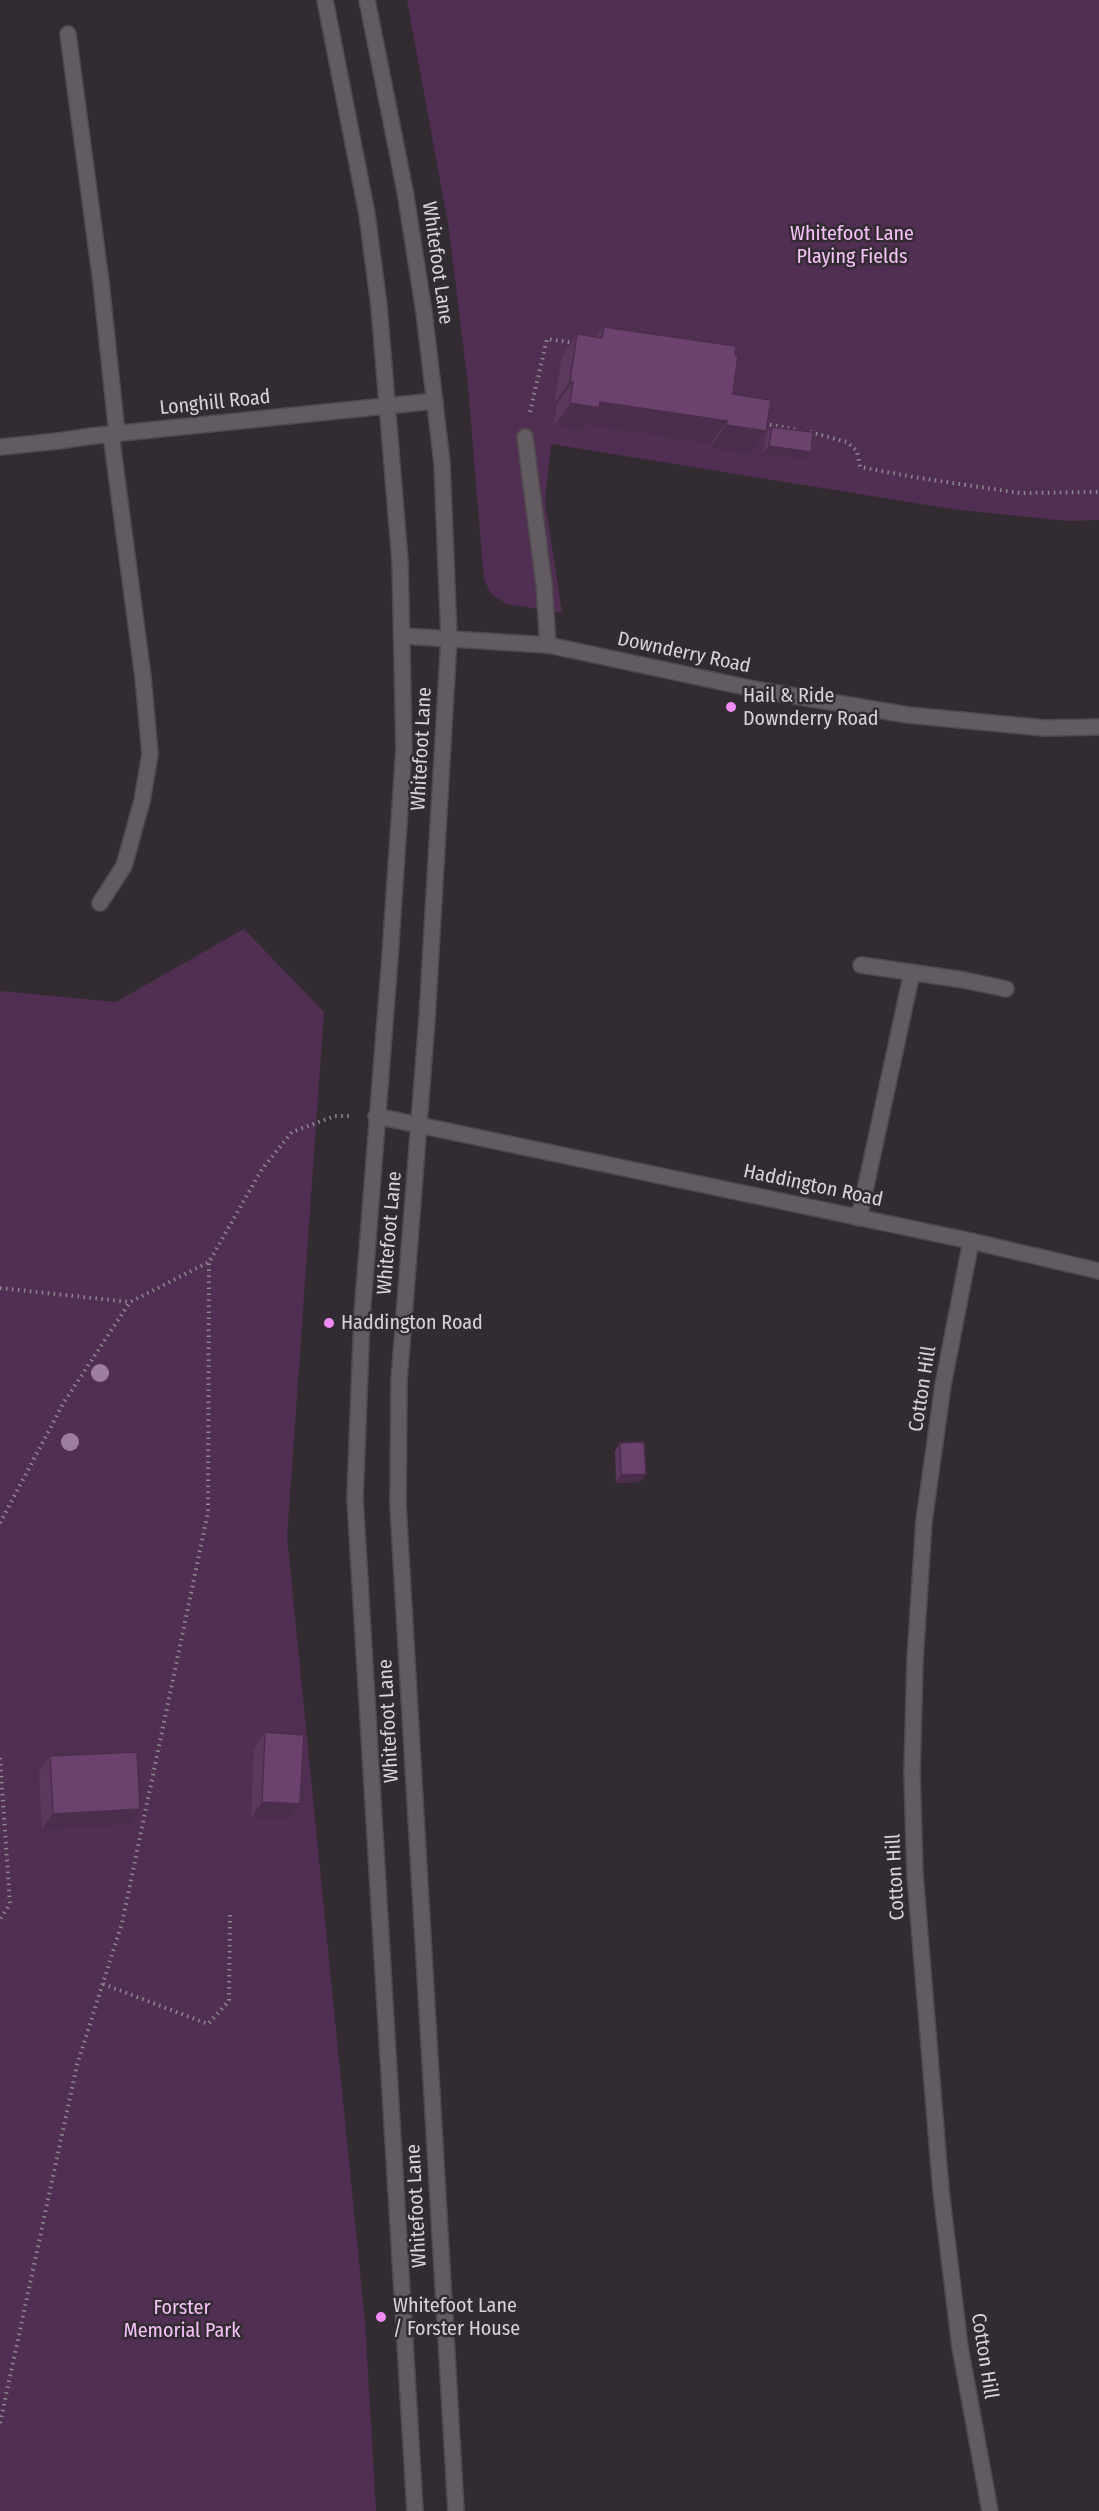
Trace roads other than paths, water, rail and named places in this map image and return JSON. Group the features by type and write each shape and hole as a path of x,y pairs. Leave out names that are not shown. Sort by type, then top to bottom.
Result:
{"street":[{"name":"Whitefoot Lane","path":"325,0 367,214 379,306 399,539 403,636 404,748 362,1316 355,1498 415,2511"},
{"name":"Whitefoot Lane","path":"367,0 405,191 424,312 442,463 449,638 419,1126 399,1381 398,1505 456,2511"},
{"path":"68,34 100,270 114,434 150,754 142,801 124,866 100,903"},
{"name":"Longhill Road","path":"0,447 435,401"},
{"path":"525,437 544,585 548,645"},
{"name":"Downderry Road","path":"403,636 548,645 759,690 908,714 1045,728 1099,727"},
{"path":"861,965 1006,989"},
{"path":"860,1218 912,972"},
{"name":"Haddington Road","path":"376,1116 971,1241 1099,1271"},
{"name":"Cotton Hill","path":"971,1241 944,1385 924,1521 915,1660 912,1773 915,1875 941,2191 960,2347 990,2511"}],"place":[{"name":"Hail & Ride Downderry Road","path":"731,707"},
{"name":"Haddington Road","path":"329,1323"},
{"name":"Whitefoot Lane / Forster House","path":"381,2317"}],"park label":[{"name":"Whitefoot Lane Playing Fields","path":"852,246"},
{"name":"Forster Memorial Park","path":"182,2320"}]}
